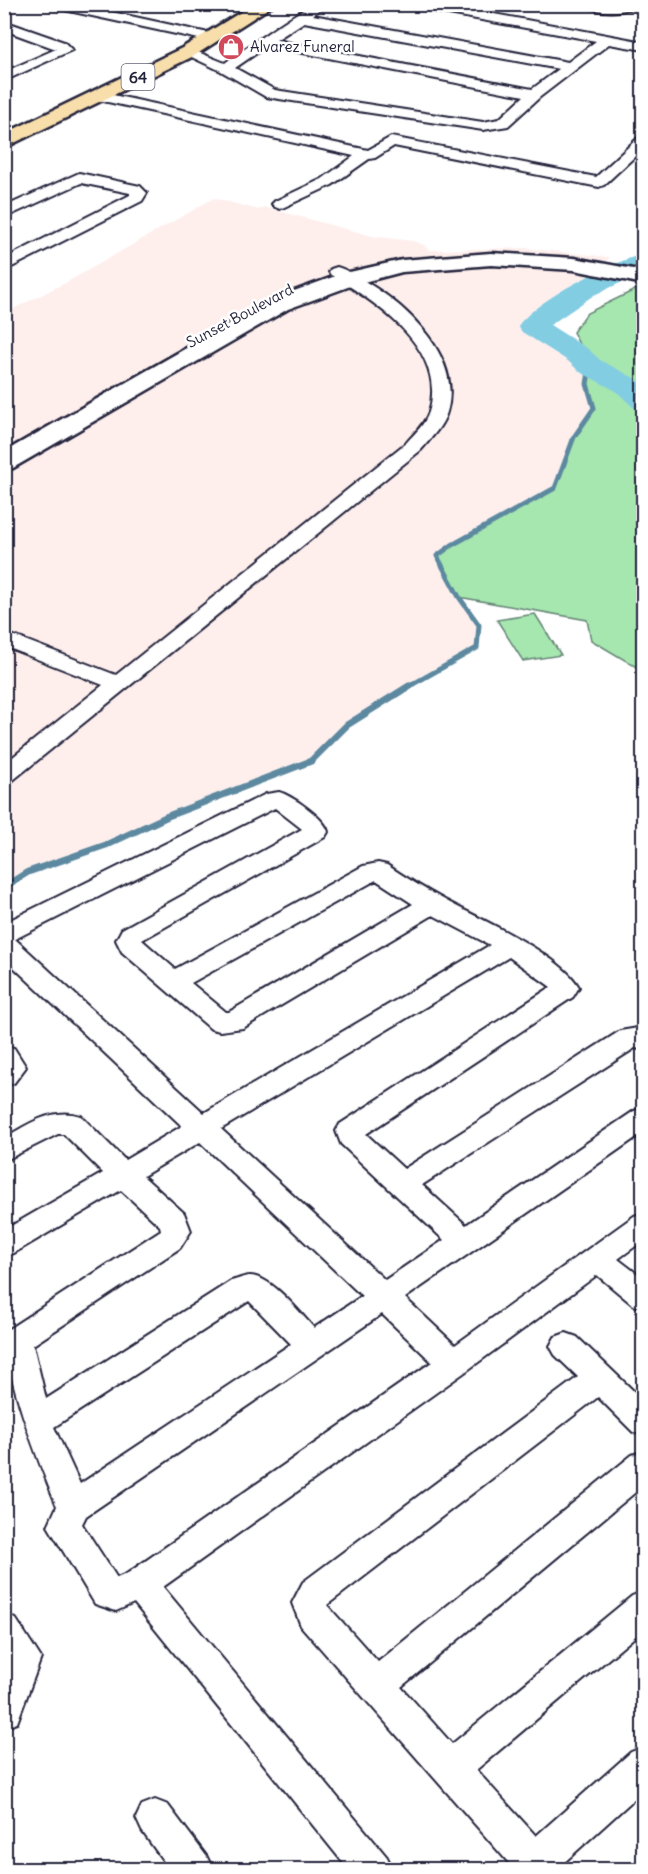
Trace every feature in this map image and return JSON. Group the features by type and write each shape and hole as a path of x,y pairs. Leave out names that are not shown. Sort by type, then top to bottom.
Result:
{"main road":[{"name":"64","path":"9,136 99,96 188,52 212,30 232,27 259,6"},
{"name":"Sunset Boulevard","path":"4,448 267,299 343,275 456,261 520,259 603,265"},
{"path":"603,265 644,268"},
{"path":"603,265 644,278"},
{"name":"Sunset Boulevard","path":"4,463 280,304 326,285 343,275"}],"street":[{"path":"55,4 212,30"},
{"path":"120,4 167,14"},
{"path":"226,68 321,4"},
{"path":"416,4 644,46"},
{"path":"589,4 618,8 633,4"},
{"path":"300,17 572,67"},
{"path":"4,25 59,45 64,50 6,75"},
{"path":"188,52 226,68 271,94 483,126 503,123 535,94 608,39"},
{"path":"265,42 535,94"},
{"path":"99,96 370,155 391,141 599,182 644,140"},
{"path":"280,204 327,182 366,154"},
{"path":"4,213 79,177 135,189 139,193 137,198 9,260"},
{"path":"4,776 414,446 433,423 440,401 440,380 430,356 412,328 388,304 343,275"},
{"path":"4,638 118,683"},
{"path":"4,934 270,800 279,799 316,828 316,832 131,936 129,940 131,946 219,1022 228,1023 432,904"},
{"path":"172,982 372,872 378,871 432,904 510,945 563,982 566,987 564,991 350,1131 351,1137 465,1242"},
{"path":"4,943 454,1363"},
{"path":"4,1245 510,945"},
{"path":"402,1184 630,1038 638,1037 644,1041"},
{"path":"4,1055 12,1067 4,1076"},
{"path":"644,1118 74,1506 66,1526 106,1593 116,1595 140,1584 454,1363 644,1224"},
{"path":"4,1151 53,1124 71,1123 174,1221 176,1231 170,1240 18,1339 17,1349 36,1422 74,1506"},
{"path":"598,1258 644,1296"},
{"path":"36,1422 242,1290 249,1288 257,1289 312,1346"},
{"path":"566,1346 644,1422"},
{"path":"599,1379 315,1593 309,1603 313,1615 538,1866 644,1765"},
{"path":"376,1686 644,1465"},
{"path":"140,1584 374,1869"},
{"path":"450,1769 644,1607"},
{"path":"4,1630 23,1658 4,1711"},
{"path":"155,1818 194,1869"}],"shaded area":[{"path":"214,198 259,210 264,207 372,236 413,241 424,245 429,250 525,248 610,257 598,272 609,276 548,312 533,326 578,355 590,366 587,384 594,408 574,437 555,488 452,545 437,556 459,597 479,625 477,648 396,693 347,725 311,761 168,816 106,845 28,872 5,887 5,313 69,281"}],"green space":[{"path":"643,286 643,671 591,640 587,620 459,597 437,556 452,545 555,488 574,437 594,407 587,384 590,366 573,332 587,313"},
{"path":"535,614 561,655 523,661 497,620"}],"waterway":[{"path":"644,262 585,289 557,306 532,326 578,355 590,366 626,385 644,402"},
{"path":"406,688 477,648 479,625 459,597 437,556 452,545 555,488 574,437 594,408 587,384 590,366"},
{"path":"4,887 28,872 106,845 168,816 311,761 347,725 409,686"}],"place":[{"name":"Alvarez Funeral","path":"231,47"}]}
